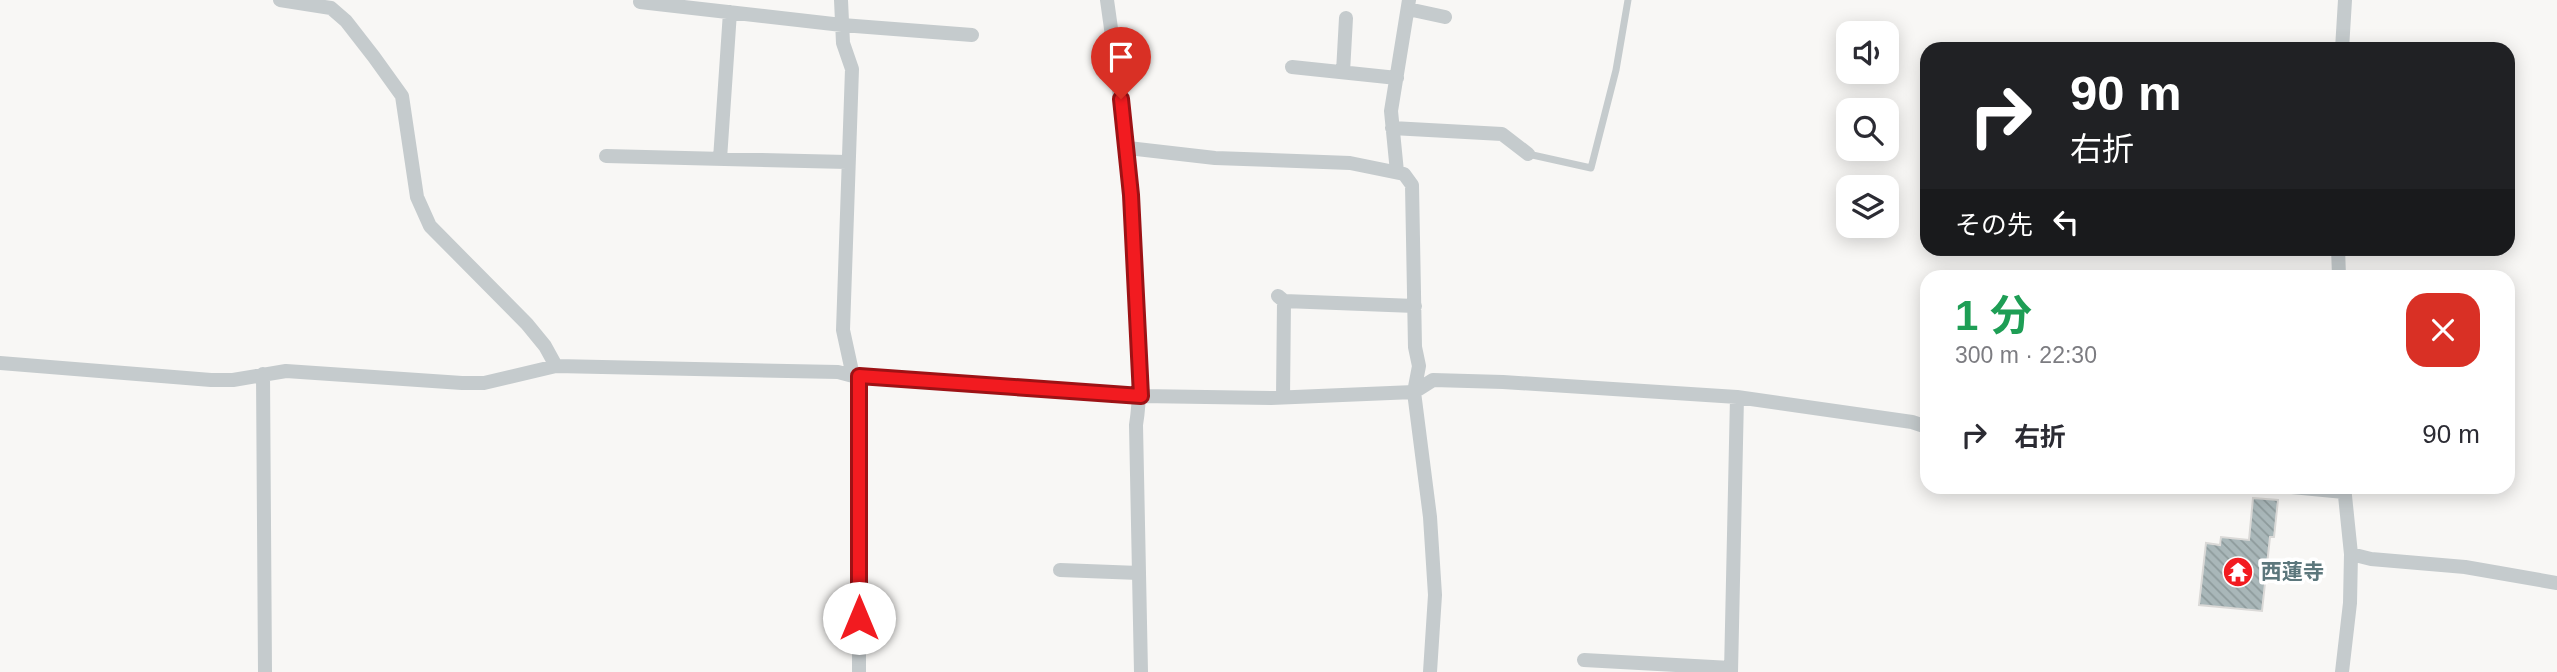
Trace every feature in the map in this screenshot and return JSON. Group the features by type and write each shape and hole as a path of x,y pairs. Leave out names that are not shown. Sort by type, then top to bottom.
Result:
{"street":[{"path":"280,0 331,8 346,21 374,57 401,96 417,197 430,226 527,324 545,346 556,366"},
{"path":"841,0 843,43 852,69 843,330 856,376 859,672"},
{"path":"1107,0 1128,148 1141,396 1136,425 1142,672"},
{"path":"2342,42 2345,0"},
{"path":"639,2 842,25 972,35"},
{"path":"1397,172 1391,111 1408,5 1445,17"},
{"path":"720,159 730,12"},
{"path":"1343,72 1346,18"},
{"path":"1292,67 1397,78"},
{"path":"1392,128 1502,134 1528,154"},
{"path":"1128,148 1216,158 1350,163 1404,174 1412,185 1415,347 1419,366 1414,392 1430,517 1435,595 1430,672"},
{"path":"606,156 847,163"},
{"path":"1283,397 1281,298 1415,306"},
{"path":"0,363 211,380 233,380 286,370 485,383 556,366 838,372 856,376 1141,396 1283,397 1414,392 1433,380 1737,397 1920,425"},
{"path":"263,374 265,672"},
{"path":"1584,660 1731,670 1737,397"},
{"path":"2342,672 2350,603 2351,554 2345,494"},
{"path":"2351,554 2371,559 2465,567 2557,582"},
{"path":"1060,570 1139,573"}],"lane":[{"path":"1528,154 1591,168 1616,70 1628,0"}],"building":[{"path":"2253,498 2278,500 2274,537 2270,537 2262,611 2199,605 2206,543 2220,545 2221,537 2249,540"}],"place":[{"name":"西蓮寺","path":"2238,572"}],"route":[{"path":"859,618 859,376 1141,396 1136,264 1128,148 1121,99"}]}
